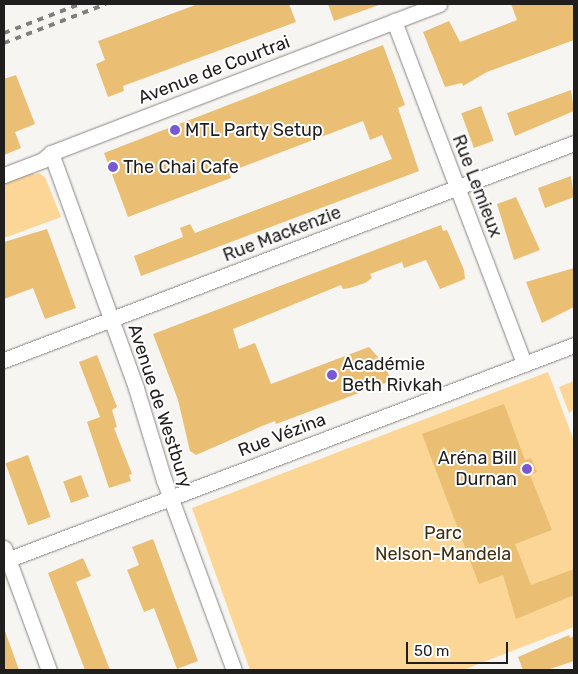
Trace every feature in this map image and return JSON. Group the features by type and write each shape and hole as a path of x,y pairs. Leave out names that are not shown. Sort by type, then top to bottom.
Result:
{"street":[{"name":"Avenue de Courtrai","path":"4,175 43,160 51,153 439,4"},
{"name":"Rue Lemieux","path":"394,21 524,364"},
{"name":"Rue Mackenzie","path":"4,360 574,143"},
{"name":"Avenue de Westbury","path":"51,153 112,319 170,498 234,670"},
{"name":"Rue Vézina","path":"5,556 170,498 574,345"},
{"path":"5,556 49,670"}],"green space":[{"path":"32,171 34,175 39,173 45,177 61,217 4,238 4,182"},
{"name":"Parc Nelson-Mandela","path":"548,372 574,441 574,627 463,670 250,670 192,508"},
{"path":"574,381 574,409 569,413 559,387"}],"building":[{"path":"198,4 289,4 296,22 123,86 124,91 108,97 96,64 105,60 98,41"},
{"path":"328,4 378,4 379,5 334,21"},
{"path":"511,4 574,4 574,40 487,72 463,86 462,83 445,87 423,32 449,21 460,42 517,20"},
{"path":"383,45 405,105 398,108 419,171 141,276 134,256 183,237 180,228 190,224 195,233 392,159 382,135 370,140 363,121 229,172 231,178 128,217 104,153"},
{"path":"16,75 35,124 15,132 21,148 4,155 4,79"},
{"path":"571,90 574,111 515,136 507,113"},
{"path":"481,106 494,141 474,148 461,113"},
{"path":"571,176 574,197 545,208 538,188"},
{"path":"516,197 540,250 514,260 497,204"},
{"path":"441,225 443,231 447,230 464,270 465,279 440,289 426,260 404,268 402,262 370,274 372,278 365,283 343,289 341,285 233,329 239,349 255,343 271,384 369,347 385,365 391,381 276,424 275,421 196,455 190,451 178,400 153,334"},
{"path":"47,229 76,308 45,319 33,288 4,299 4,242"},
{"path":"574,268 574,307 542,323 526,282"},
{"path":"97,355 117,407 112,410 117,427 114,428 132,474 129,475 131,481 109,488 87,422 100,417 79,362"},
{"path":"504,404 525,460 531,458 537,472 530,475 552,530 515,544 531,585 574,569 574,595 516,619 503,575 479,584 422,434"},
{"path":"28,455 51,517 28,525 5,463"},
{"path":"81,475 89,497 71,503 63,481"},
{"path":"153,539 198,661 177,669 154,608 144,612 127,570 139,565 132,547"},
{"path":"83,558 91,576 76,582 110,670 85,670 48,573"},
{"path":"5,631 19,670 4,670"},
{"path":"569,635 570,638 574,636 574,661 547,670 523,670 518,657"}],"railway":[{"path":"4,33 80,4"},
{"path":"4,43 106,4"}],"place":[{"name":"MTL Party Setup","path":"175,130"},
{"name":"The Chai Cafe","path":"113,167"},
{"name":"Académie Beth Rivkah","path":"332,375"},
{"name":"Aréna Bill Durnan","path":"527,469"}]}
